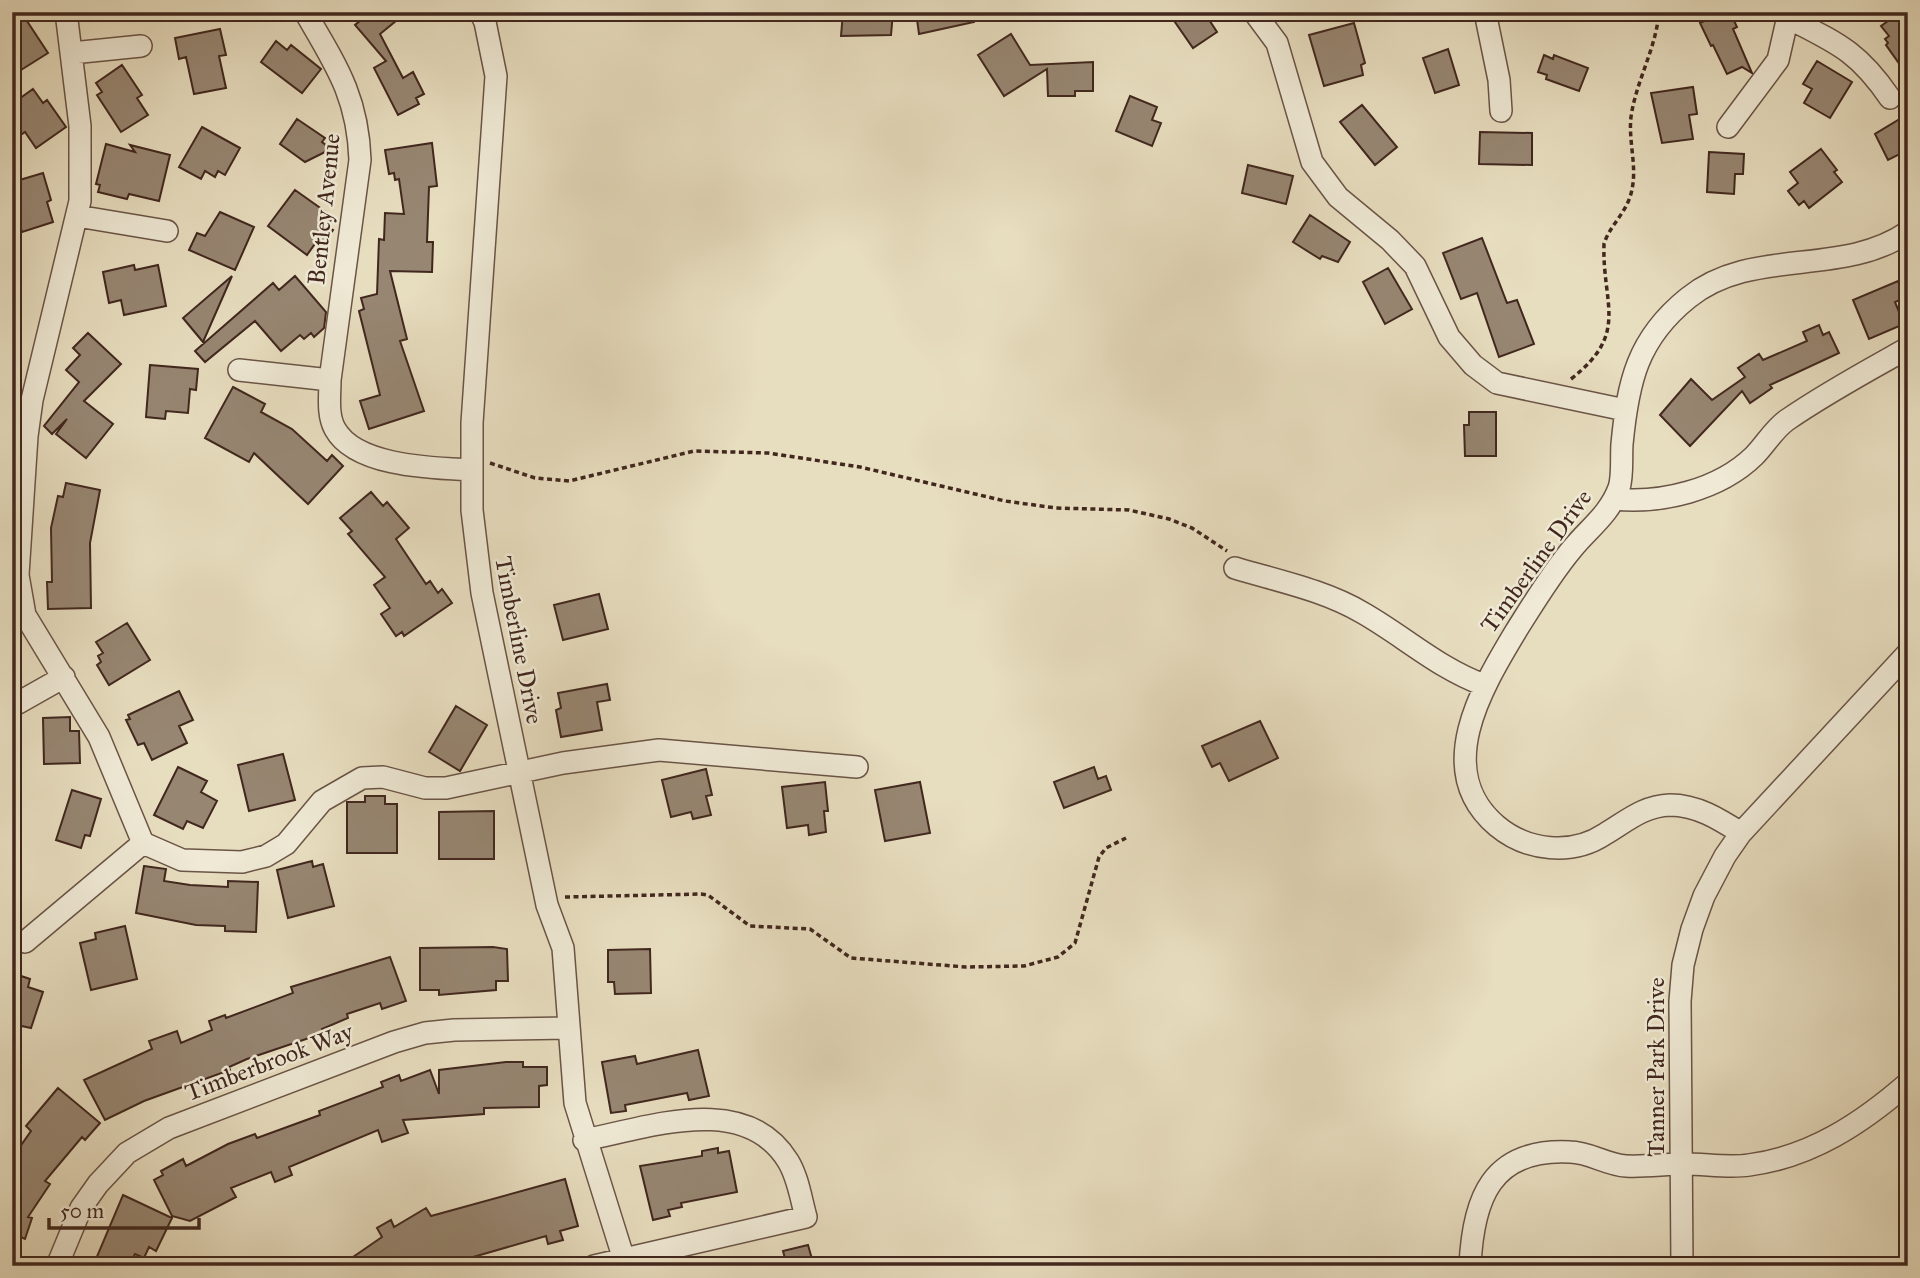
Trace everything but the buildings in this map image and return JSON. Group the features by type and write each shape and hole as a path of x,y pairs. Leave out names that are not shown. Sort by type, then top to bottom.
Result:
{"street":[{"path":"66,12 82,163 77,216 32,400 27,436 18,575 24,615 99,737 143,843 182,860 242,862 266,856 286,844 322,801 362,778 383,777 425,788 446,788 563,763 659,750 857,767"},
{"name":"Bentley Avenue","path":"305,12 341,74 359,126 360,160 330,380 330,406 335,429 350,445 369,454 413,466 472,463"},
{"name":"Timberline Drive","path":"480,12 485,22 496,76 472,463 476,550 518,774 545,897 563,948 575,1103 584,1140 625,1262"},
{"path":"1254,12 1277,43 1312,162 1338,197 1390,240 1415,266 1449,337 1473,365 1497,383 1625,410"},
{"path":"1485,12 1499,80 1501,111"},
{"path":"1728,127 1778,60 1788,15 1854,55 1871,70 1890,98"},
{"path":"72,54 141,46"},
{"path":"77,216 167,231"},
{"name":"Timberline Drive","path":"1741,834 1714,816 1688,807 1668,805 1628,817 1604,835 1583,845 1536,846 1517,840 1496,825 1477,804 1464,767 1469,725 1484,685 1533,603 1572,549 1607,514 1620,486 1625,410 1631,382 1646,345 1657,327 1691,296 1732,275 1755,268 1844,259 1883,247 1908,232"},
{"path":"1614,499 1641,502 1695,489 1727,477 1754,456 1783,423 1835,389 1908,348"},
{"path":"239,370 330,380"},
{"path":"1235,568 1328,596 1363,613 1432,660 1484,685"},
{"name":"Tanner Park Drive","path":"1682,1266 1680,1001 1684,965 1704,896 1741,834 1908,653"},
{"path":"18,703 64,677"},
{"path":"25,942 143,843"},
{"name":"Timberbrook Way","path":"57,1266 69,1230 97,1184 127,1153 169,1128 394,1042 425,1033 569,1028"},
{"path":"1470,1266 1471,1229 1480,1198 1498,1171 1536,1155 1571,1152 1624,1166 1748,1165 1802,1153 1851,1127 1908,1083"},
{"path":"584,1140 698,1119 729,1120 744,1125 766,1138 787,1159 794,1173 806,1217 625,1262 594,1266"}],"path":[{"path":"1550,395 1594,359 1608,336 1610,310 1604,244 1606,236 1622,217 1635,178 1631,117 1655,42 1659,12"},
{"path":"472,463 554,481 595,476 694,451 768,453 810,458 1005,501 1056,508 1129,510 1169,519 1212,540 1227,552 1235,568"},
{"path":"545,897 708,895 750,926 810,929 851,958 966,967 1024,966 1058,957 1075,943 1099,857 1106,848 1126,838"}]}
